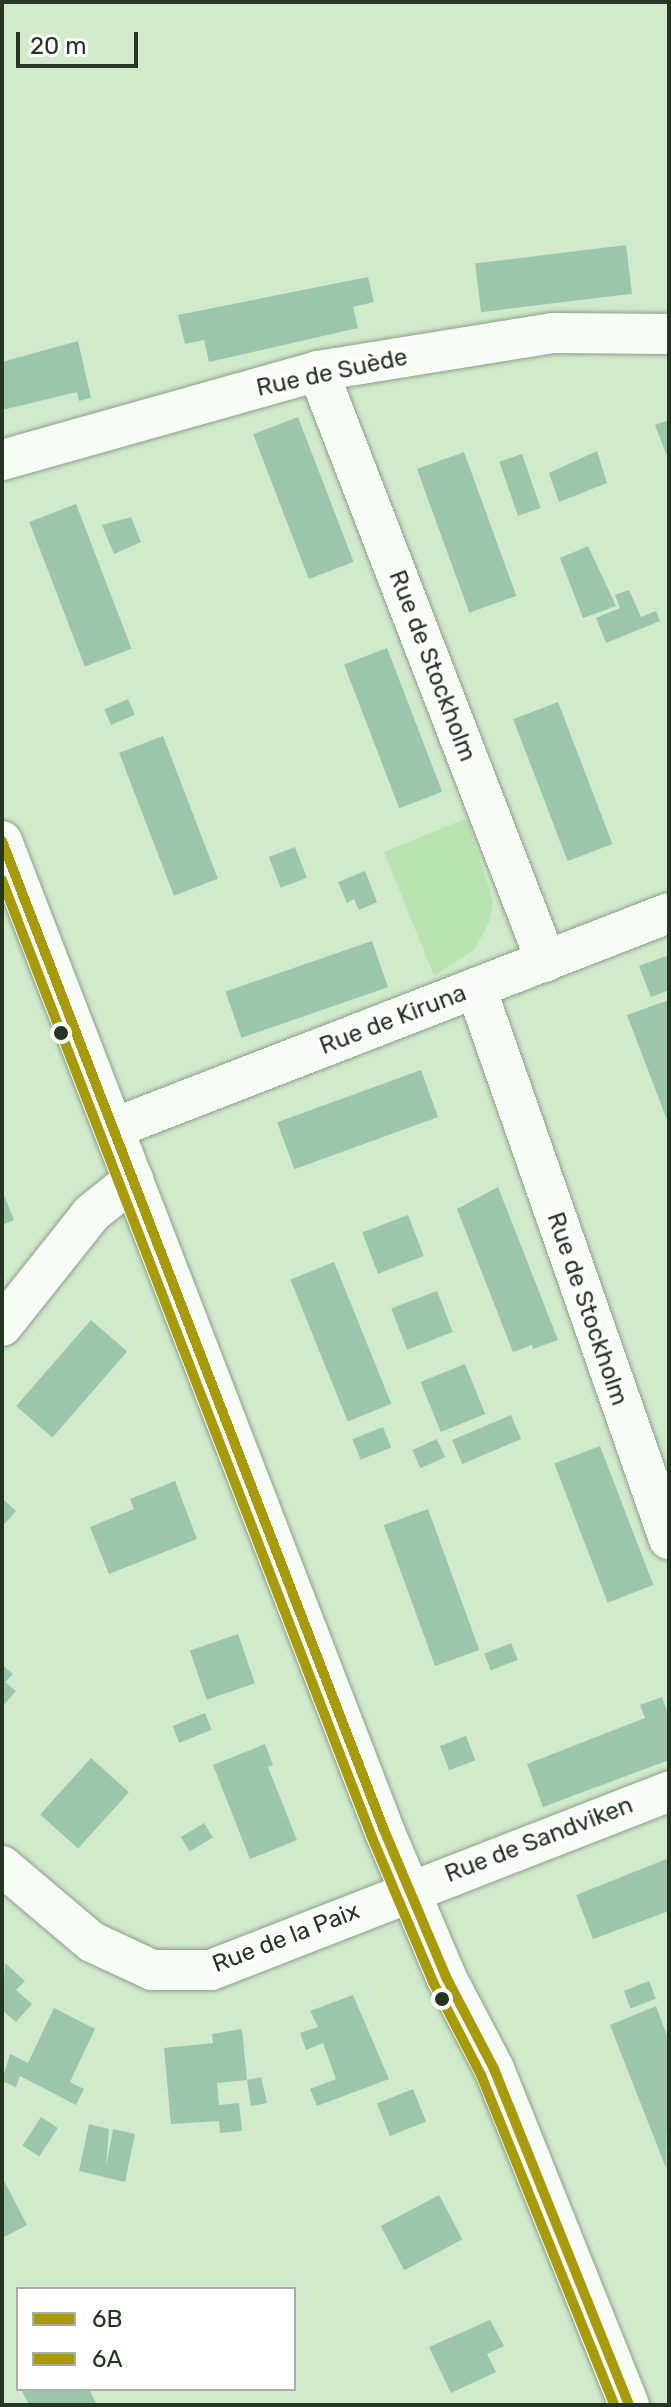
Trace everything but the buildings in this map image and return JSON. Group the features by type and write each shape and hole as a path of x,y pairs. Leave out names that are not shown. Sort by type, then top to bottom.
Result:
{"street":[{"name":"Rue de Suède","path":"2,460 318,371 553,333 669,334"},
{"name":"Rue de Stockholm","path":"318,371 546,961"},
{"path":"2,841 117,1127 133,1180 409,1889 494,2069 629,2405"},
{"name":"Rue de Kiruna","path":"117,1127 669,913"},
{"name":"Rue de Stockholm","path":"476,988 669,1539"},
{"path":"2,1326 92,1213 133,1180"},
{"name":"Rue de Sandviken","path":"409,1889 669,1791"},
{"name":"Rue de la Paix","path":"2,1866 92,1942 152,1970 211,1970 409,1889"}],"green space":[{"path":"467,818 493,901 490,921 474,950 434,976 384,852"}],"transit line":[{"name":"6B","path":"2,841 384,1830 446,1977 494,2069 629,2405"},
{"name":"6A","path":"2,880 371,1835 433,1982 481,2075 614,2405"}]}
